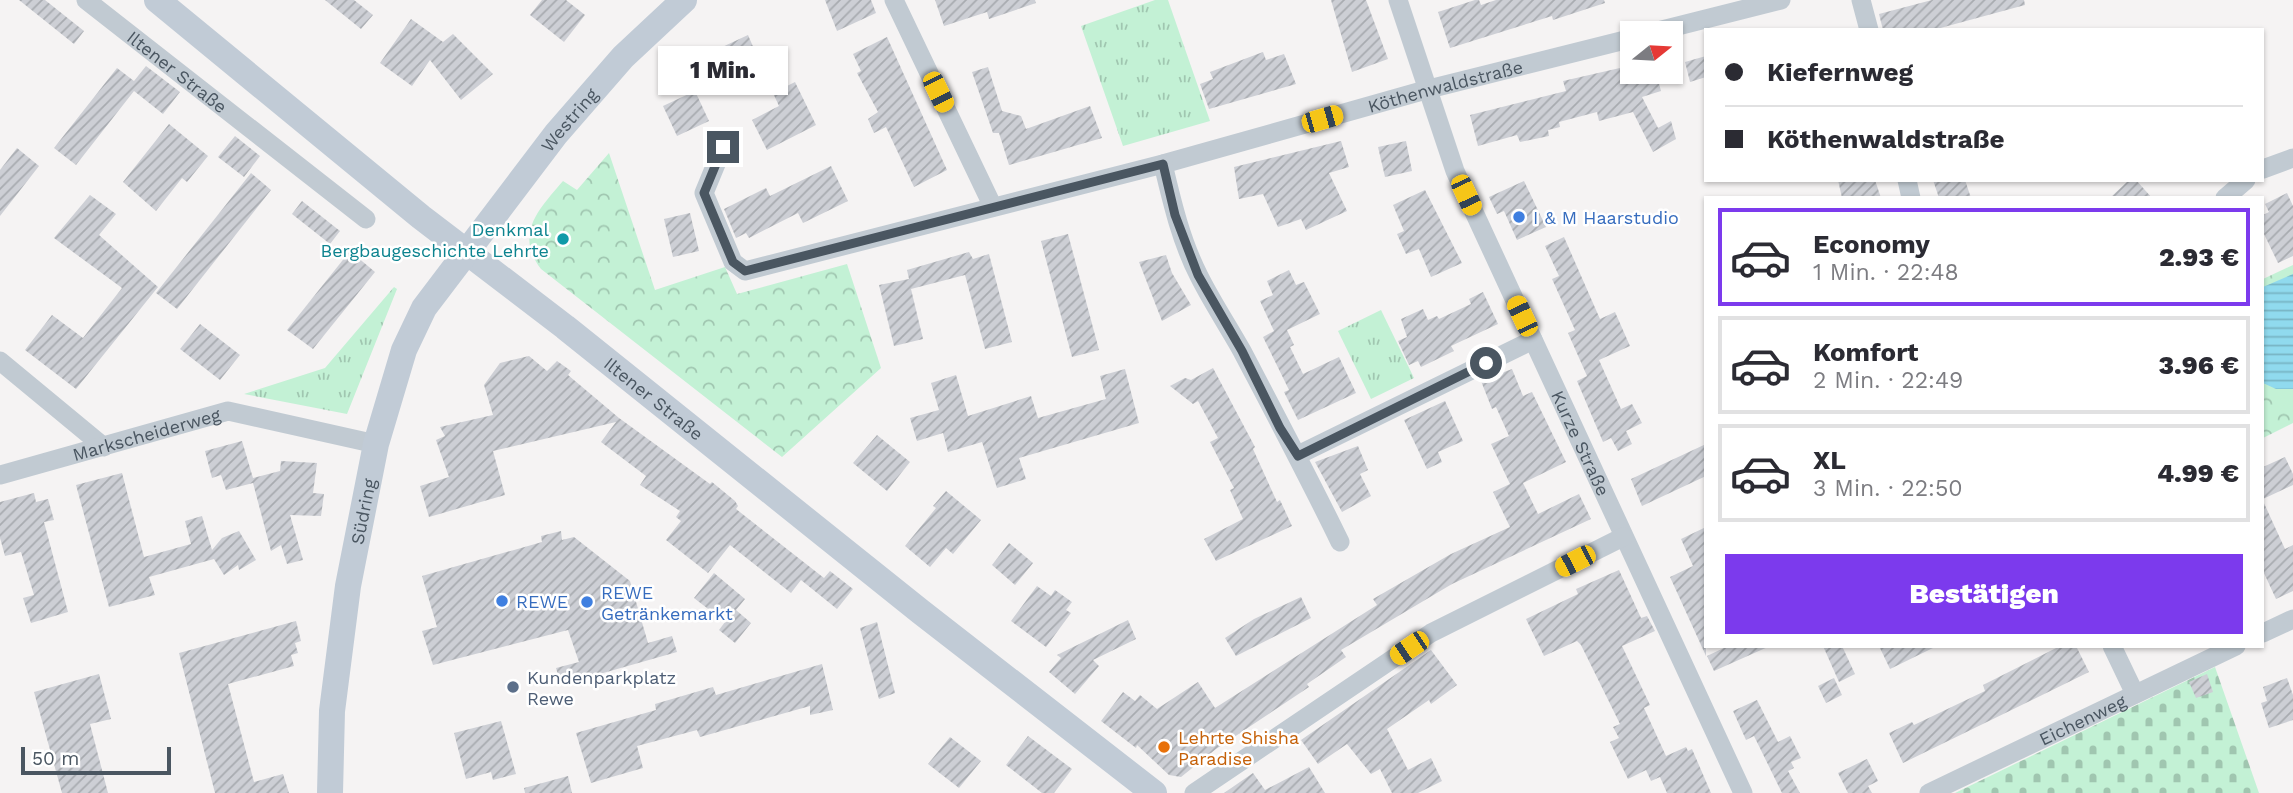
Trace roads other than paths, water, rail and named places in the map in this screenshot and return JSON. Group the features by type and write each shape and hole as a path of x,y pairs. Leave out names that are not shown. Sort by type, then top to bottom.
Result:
{"street":[{"name":"Iltener Straße","path":"86,0 366,219"},
{"name":"Iltener Straße","path":"157,0 466,252 565,327 921,612 1154,793"},
{"name":"Westring","path":"466,252 556,134 623,57 684,0"},
{"path":"894,0 993,207"},
{"name":"Kurze Straße","path":"1398,0 1455,171 1743,793"},
{"path":"1684,24 1781,0"},
{"path":"1861,0 1868,28"},
{"name":"Köthenwaldstraße","path":"723,147 704,193 733,262 745,271 1163,164 1429,89 1620,40"},
{"path":"2264,169 2293,158"},
{"path":"1163,164 1175,215 1198,275 1242,351 1280,428 1298,456 1340,542"},
{"path":"2227,196 2244,182"},
{"name":"Südring","path":"330,793 332,711 348,586 376,444 404,350 424,308 466,252"},
{"path":"1298,456 1533,340"},
{"path":"0,361 104,447"},
{"name":"Markscheiderweg","path":"0,475 228,411 376,444"},
{"path":"1194,793 1431,633 1623,537"},
{"path":"2264,633 2293,619"},
{"path":"2113,648 2135,694"},
{"name":"Eichenweg","path":"1928,793 2232,648"}],"water":[{"path":"2293,274 2293,389 2276,389 2264,383 2264,287"}],"place":[{"name":"I & M Haarstudio","path":"1519,217"},
{"name":"Denkmal Bergbaugeschichte Lehrte","path":"563,239"},
{"name":"REWE","path":"502,601"},
{"name":"REWE Getränkemarkt","path":"587,602"},
{"name":"Kundenparkplatz Rewe","path":"513,687"},
{"name":"Lehrte Shisha Paradise","path":"1164,747"}]}
